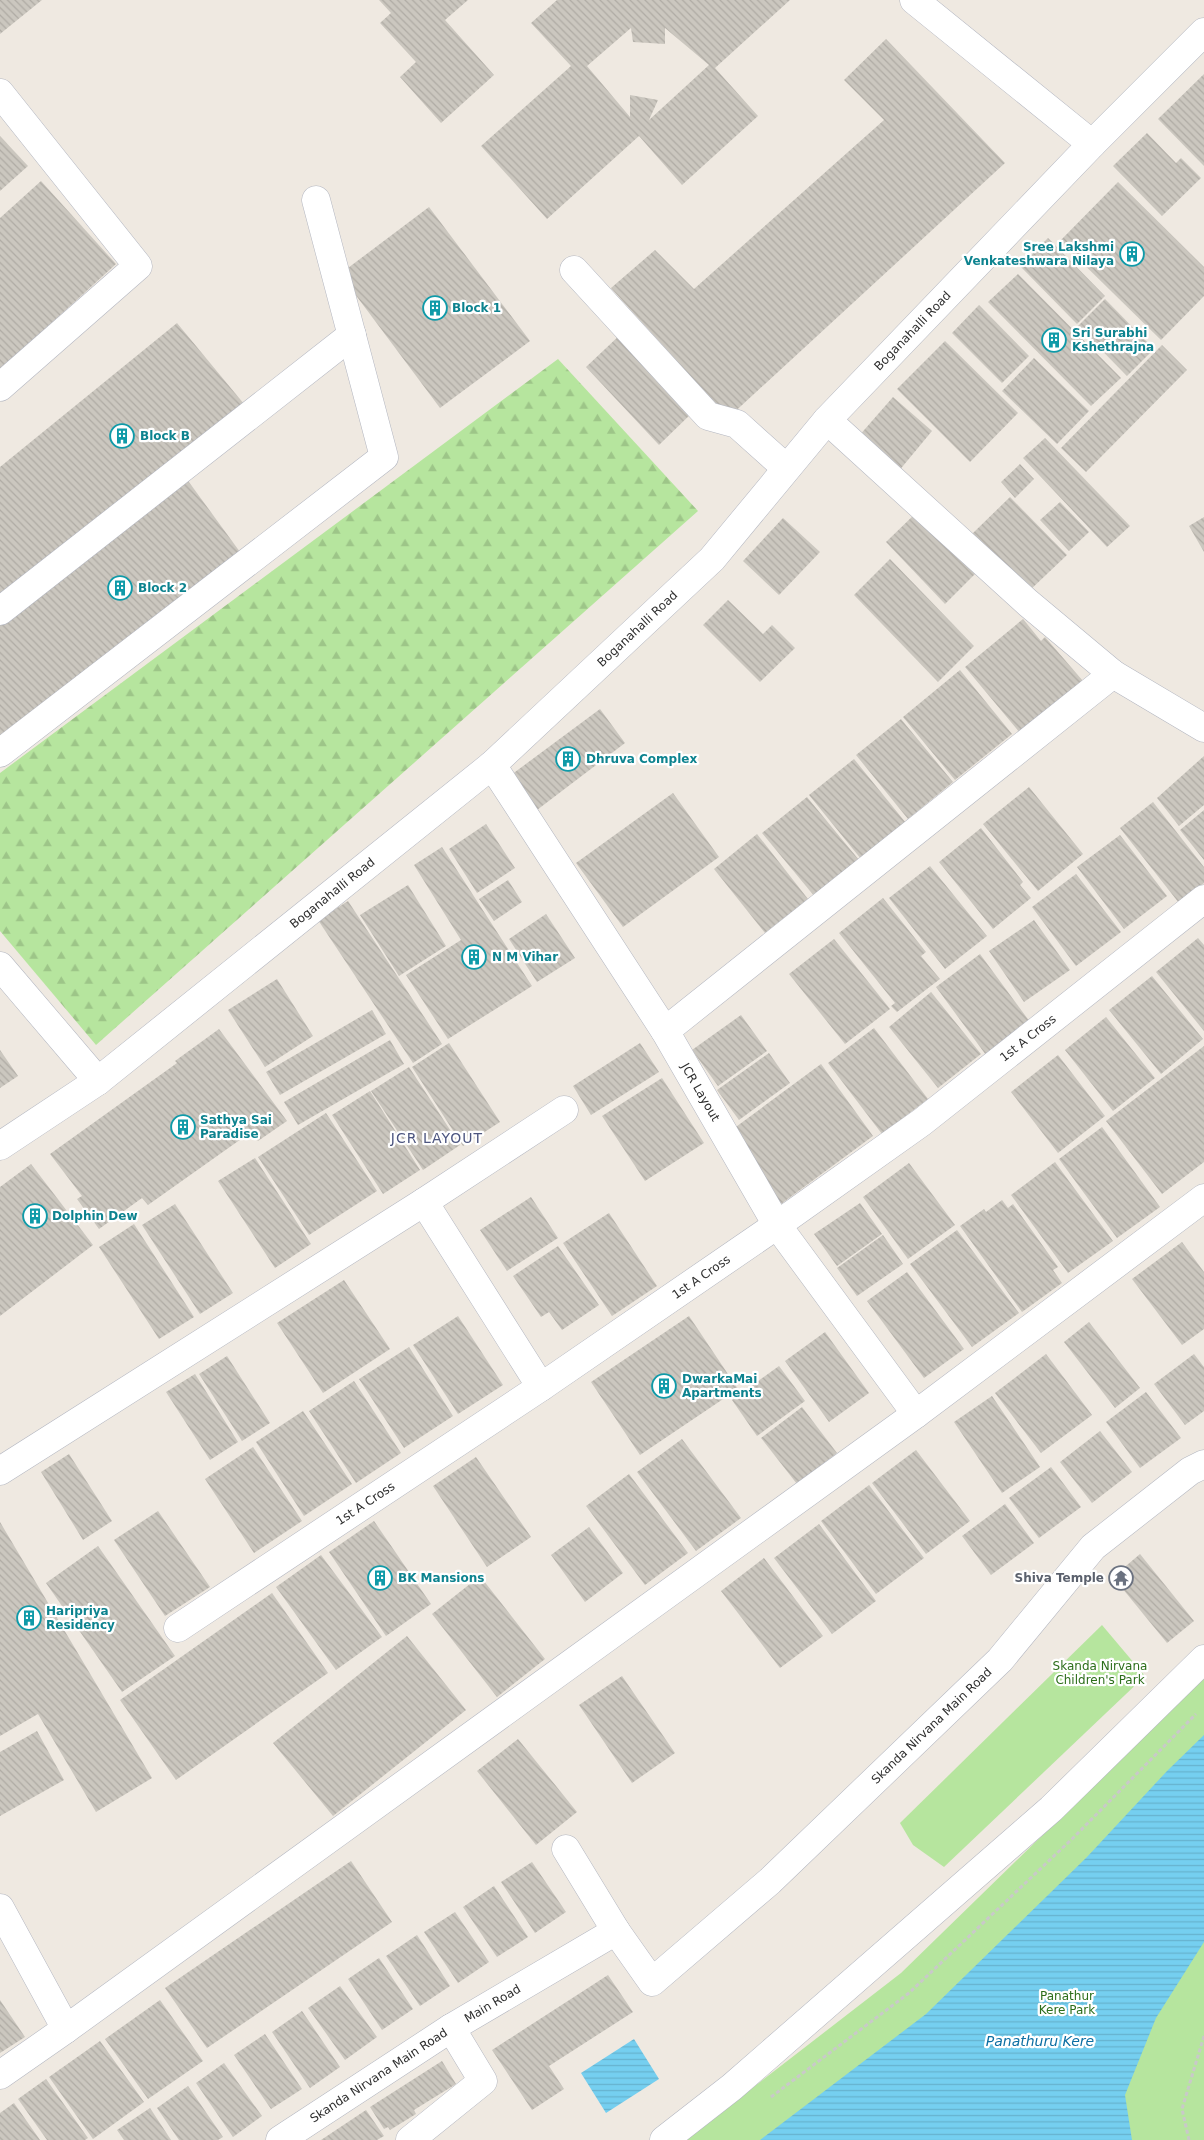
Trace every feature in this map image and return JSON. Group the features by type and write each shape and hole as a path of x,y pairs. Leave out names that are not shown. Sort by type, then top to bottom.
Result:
{"street":[{"path":"914,0 1092,144"},
{"name":"Boganahalli Road","path":"0,1146 98,1081 492,765 712,559 826,420 1092,144 1204,32"},
{"path":"0,93 138,266 0,387"},
{"path":"0,753 384,457 316,200"},
{"path":"574,270 708,416 737,424 786,468"},
{"path":"0,611 352,335"},
{"path":"826,420 1028,603 1113,674 1204,728"},
{"path":"665,1031 1113,674"},
{"name":"JCR Layout","path":"492,765 665,1031 777,1225 916,1414"},
{"name":"1st A Cross","path":"178,1628 540,1387 777,1225 922,1122 1204,899"},
{"path":"0,966 98,1081"},
{"path":"0,1471 424,1202 564,1110"},
{"path":"0,2075 916,1414 1204,1198"},
{"path":"424,1202 540,1387"},
{"name":"Skanda Nirvana Main Road","path":"616,1932 652,1982 770,1881 1000,1660 1093,1547 1190,1471 1204,1464"},
{"path":"664,2140 732,2087 1051,1809 1204,1659"},
{"path":"566,1849 616,1932"},
{"path":"0,1908 66,2029"},
{"name":"Main Road","path":"410,2140 483,2082 450,2028 616,1932"},
{"name":"Skanda Nirvana Main Road","path":"280,2140 450,2028"}],"path":[{"path":"769,2099 910,1993 1073,1838 1197,1713"},
{"path":"1189,2140 1182,2109 1204,2036"}],"green space":[{"path":"558,359 698,511 96,1045 0,931 0,773"},
{"name":"Skanda Nirvana Children's Park","path":"1102,1625 1145,1676 944,1867 913,1845 900,1823"},
{"name":"Panathuru Kere","path":"1204,1678 1204,2140 685,2140 901,1973"}],"water":[{"name":"Panathuru Kere","path":"1204,1735 1204,1942 1156,2018 1125,2095 1132,2140 760,2140 926,2014 1087,1857 1167,1771"},
{"path":"634,2039 659,2079 606,2113 581,2073"}],"building":[{"path":"0,0 42,0 0,34"},
{"path":"379,0 468,0 445,20 494,75 441,123 400,77 416,62 380,23 391,13"},
{"path":"557,0 790,0 715,68 758,116 682,185 639,136 547,219 481,146 571,66 531,23","holes":["631,28 633,42 665,44 665,28 709,65 649,120 658,100 630,95 630,117 587,66"]},
{"path":"886,39 1005,163 728,418 611,288 655,250 694,289 884,120 844,80"},
{"path":"1204,74 1204,166 1158,119"},
{"path":"1147,133 1176,163 1181,158 1201,178 1162,216 1113,166"},
{"path":"0,136 28,166 0,191"},
{"path":"41,181 116,264 0,370 0,218"},
{"name":"Sree Lakshmi Venkateshwara Nilaya","path":"1118,182 1204,267 1204,296 1161,340 1060,241"},
{"name":"Block 1","path":"429,207 530,341 440,408 340,274"},
{"path":"1048,238 1105,296 1077,324 1020,266"},
{"name":"Sri Surabhi Kshethrajna","path":"1018,274 1121,378 1091,406 988,302"},
{"path":"1105,299 1154,349 1127,376 1078,326"},
{"path":"979,305 1029,356 1002,383 952,333"},
{"name":"Block B","path":"177,323 244,404 0,604 0,467"},
{"path":"622,333 695,410 659,445 586,367"},
{"path":"945,341 1018,413 970,462 897,389"},
{"path":"1162,345 1187,370 1086,472 1061,448"},
{"path":"1034,358 1089,411 1057,444 1002,391"},
{"path":"893,397 932,431 898,472 858,437"},
{"path":"1045,438 1130,526 1107,547 1023,458"},
{"path":"1020,464 1034,479 1015,498 1001,482"},
{"name":"Block 2","path":"186,478 240,552 0,737 0,623"},
{"path":"1010,497 1067,555 1028,592 972,534"},
{"path":"1060,502 1089,532 1069,551 1040,520"},
{"path":"917,512 976,573 945,604 886,542"},
{"path":"1204,517 1204,552 1189,526"},
{"path":"783,518 820,552 779,595 743,561"},
{"path":"890,559 974,646 938,682 854,595"},
{"path":"728,600 763,634 772,625 795,648 760,682 703,625"},
{"path":"1023,619 1041,641 1045,637 1083,681 1020,733 965,667"},
{"path":"960,670 1012,734 955,780 903,717"},
{"name":"Dhruva Complex","path":"600,709 625,743 537,810 511,775"},
{"path":"901,719 953,782 908,819 856,755"},
{"path":"1204,756 1204,805 1179,826 1157,798"},
{"path":"854,759 906,823 861,859 809,795"},
{"path":"1029,787 1083,854 1038,891 983,824"},
{"path":"673,793 719,857 623,927 576,863"},
{"path":"807,797 859,860 815,897 762,833"},
{"path":"1153,802 1204,867 1204,883 1179,903 1120,828"},
{"path":"1204,810 1204,860 1180,830"},
{"path":"486,824 515,868 477,893 449,849"},
{"path":"981,828 1023,882 1020,885 1031,898 993,929 939,862"},
{"path":"757,834 808,899 765,933 714,869"},
{"path":"1120,835 1167,896 1124,929 1077,867"},
{"name":"N M Vihar","path":"442,847 532,986 448,1039 406,975 461,940 414,865"},
{"path":"930,866 987,936 945,969 889,898"},
{"path":"1076,874 1121,932 1076,966 1032,907"},
{"path":"508,880 522,902 494,921 479,899"},
{"path":"408,885 446,946 399,976 360,915"},
{"path":"883,898 926,952 921,956 940,979 897,1012 891,1006 895,1003 839,933"},
{"path":"348,901 442,1044 413,1063 318,920"},
{"path":"546,914 575,958 537,982 509,939"},
{"path":"1034,920 1070,970 1024,1002 989,951"},
{"path":"1198,938 1204,945 1204,1031 1156,972"},
{"path":"834,939 890,1009 845,1044 789,974"},
{"path":"980,954 1030,1022 986,1055 936,987"},
{"path":"1152,976 1203,1039 1161,1074 1109,1010"},
{"path":"277,979 313,1036 265,1067 228,1010"},
{"path":"931,992 981,1054 938,1088 889,1027"},
{"path":"372,1010 386,1034 280,1095 266,1072"},
{"path":"741,1015 767,1051 718,1086 692,1050"},
{"path":"1106,1017 1155,1078 1113,1111 1065,1050"},
{"path":"874,1028 928,1099 882,1134 828,1063"},
{"name":"Sathya Sai Paradise","path":"219,1029 287,1121 258,1141 251,1132 148,1205 142,1198 99,1229 77,1199 82,1196 50,1154 177,1063 175,1061"},
{"path":"390,1040 404,1064 298,1125 284,1102"},
{"path":"449,1043 500,1122 463,1146 412,1067"},
{"path":"640,1043 659,1072 591,1115 573,1086"},
{"path":"1204,1046 1204,1162 1162,1194 1106,1121"},
{"path":"0,1050 18,1076 0,1088"},
{"path":"769,1053 790,1083 739,1120 717,1090"},
{"path":"1058,1055 1105,1116 1058,1153 1011,1092"},
{"path":"821,1064 873,1136 781,1204 729,1132"},
{"path":"409,1067 460,1145 423,1170 371,1091"},
{"path":"662,1078 704,1143 645,1181 602,1116"},
{"path":"370,1091 420,1170 383,1194 332,1115"},
{"path":"326,1113 377,1191 309,1235 258,1157"},
{"path":"1102,1127 1160,1207 1117,1238 1059,1159"},
{"path":"255,1158 311,1244 275,1268 218,1181"},
{"path":"1055,1162 1113,1241 1068,1273 1011,1195"},
{"path":"909,1163 955,1225 908,1259 863,1197"},
{"name":"Dolphin Dew","path":"31,1164 93,1245 0,1316 0,1187"},
{"path":"531,1197 558,1238 507,1271 480,1230"},
{"path":"1002,1200 1008,1208 1013,1204 1058,1267 1053,1270 1062,1283 1022,1312 960,1226 984,1209 986,1212"},
{"path":"860,1203 882,1234 837,1266 814,1234"},
{"path":"175,1204 233,1293 200,1314 142,1225"},
{"path":"609,1213 657,1286 612,1316 563,1243"},
{"path":"134,1224 194,1317 159,1339 99,1247"},
{"path":"957,1230 1019,1313 972,1347 910,1264"},
{"path":"883,1235 903,1264 857,1296 837,1268"},
{"path":"1182,1242 1204,1272 1204,1329 1182,1345 1132,1279"},
{"path":"558,1246 599,1305 562,1330 549,1312 541,1317 513,1276"},
{"path":"907,1272 964,1349 924,1378 867,1301"},
{"path":"344,1280 390,1349 323,1393 277,1323"},
{"path":"458,1316 503,1385 458,1414 413,1345"},
{"name":"DwarkaMai Apartments","path":"689,1316 738,1389 640,1455 591,1382"},
{"path":"1089,1322 1140,1388 1115,1408 1064,1342"},
{"path":"825,1332 869,1393 829,1422 785,1361"},
{"path":"409,1347 453,1416 404,1448 359,1379"},
{"path":"1046,1354 1092,1415 1041,1453 995,1393"},
{"path":"1194,1354 1204,1367 1204,1411 1185,1425 1154,1384"},
{"path":"227,1356 270,1423 242,1441 199,1374"},
{"path":"779,1366 805,1401 757,1436 732,1400"},
{"path":"195,1374 238,1442 210,1460 166,1392"},
{"path":"354,1381 401,1453 356,1483 309,1411"},
{"path":"1146,1392 1181,1438 1140,1468 1106,1422"},
{"path":"992,1396 1040,1467 1002,1493 954,1422"},
{"path":"802,1407 837,1453 797,1484 761,1438"},
{"path":"303,1411 352,1484 304,1516 256,1442"},
{"path":"1100,1431 1132,1472 1092,1503 1060,1462"},
{"path":"682,1439 741,1518 696,1551 637,1472"},
{"path":"253,1447 302,1521 254,1553 205,1479"},
{"path":"916,1450 970,1521 926,1554 872,1483"},
{"path":"69,1454 112,1521 83,1540 41,1472"},
{"path":"476,1457 531,1537 487,1567 433,1486"},
{"path":"1051,1467 1081,1507 1039,1538 1009,1498"},
{"path":"629,1474 688,1553 645,1585 586,1506"},
{"path":"869,1485 924,1558 876,1594 821,1521"},
{"path":"1005,1504 1034,1543 991,1575 962,1536"},
{"path":"158,1511 210,1587 165,1616 114,1540"},
{"name":"BK Mansions","path":"374,1521 431,1604 386,1636 329,1552"},
{"name":"Haripriya Residency","path":"0,1522 152,1778 96,1812 38,1714 0,1736"},
{"path":"819,1524 876,1601 832,1634 774,1558"},
{"path":"589,1527 623,1573 585,1602 551,1555"},
{"path":"98,1546 175,1656 122,1692 46,1583"},
{"path":"1140,1554 1194,1621 1167,1643 1113,1577"},
{"path":"321,1555 382,1637 336,1670 276,1587"},
{"path":"764,1558 823,1636 780,1668 721,1591"},
{"path":"480,1576 545,1659 497,1697 432,1614"},
{"path":"272,1593 328,1673 176,1780 120,1700"},
{"path":"407,1636 466,1710 333,1816 273,1743"},
{"path":"622,1676 675,1753 632,1783 579,1705"},
{"path":"37,1731 64,1780 0,1816 0,1752"},
{"path":"518,1739 577,1812 536,1845 477,1771"},
{"path":"351,1861 392,1922 207,2048 165,1988"},
{"path":"532,1862 566,1912 535,1933 501,1882"},
{"path":"494,1886 528,1937 497,1957 463,1907"},
{"path":"455,1912 489,1962 458,1983 424,1932"},
{"path":"417,1935 450,1986 420,2006 386,1956"},
{"path":"379,1958 413,2009 382,2030 348,1979"},
{"path":"608,1975 633,2012 549,2066 564,2089 532,2110 492,2050"},
{"path":"340,1986 377,2037 345,2060 308,2008"},
{"path":"0,2000 25,2037 0,2053"},
{"path":"160,2000 203,2061 148,2099 105,2039"},
{"path":"302,2011 340,2067 310,2088 272,2032"},
{"path":"265,2034 302,2089 271,2109 234,2055"},
{"path":"100,2041 144,2102 93,2139 49,2077"},
{"path":"442,2061 456,2084 414,2110 416,2114 390,2130 388,2127 384,2129 370,2107"},
{"path":"224,2063 262,2116 233,2137 196,2083"},
{"path":"46,2079 88,2138 85,2140 47,2140 18,2099"},
{"path":"188,2086 223,2137 218,2140 179,2140 157,2108"},
{"path":"14,2103 40,2140 0,2140 0,2113"},
{"path":"150,2108 171,2140 124,2140 117,2130"},
{"path":"366,2110 384,2136 377,2140 321,2140"}],"place":[{"name":"Sree Lakshmi Venkateshwara Nilaya","path":"1132,254"},
{"name":"Block 1","path":"435,308"},
{"name":"Sri Surabhi Kshethrajna","path":"1054,340"},
{"name":"Block B","path":"122,436"},
{"name":"Block 2","path":"120,588"},
{"name":"Dhruva Complex","path":"568,759"},
{"name":"N M Vihar","path":"474,957"},
{"name":"Sathya Sai Paradise","path":"183,1127"},
{"name":"Dolphin Dew","path":"35,1216"},
{"name":"DwarkaMai Apartments","path":"664,1386"},
{"name":"BK Mansions","path":"380,1578"},
{"name":"Shiva Temple","path":"1121,1578"},
{"name":"Haripriya Residency","path":"29,1618"}],"district":[{"name":"JCR LAYOUT","path":"437,1138"}],"park label":[{"name":"Panathur Kere Park","path":"1067,2003"}]}
